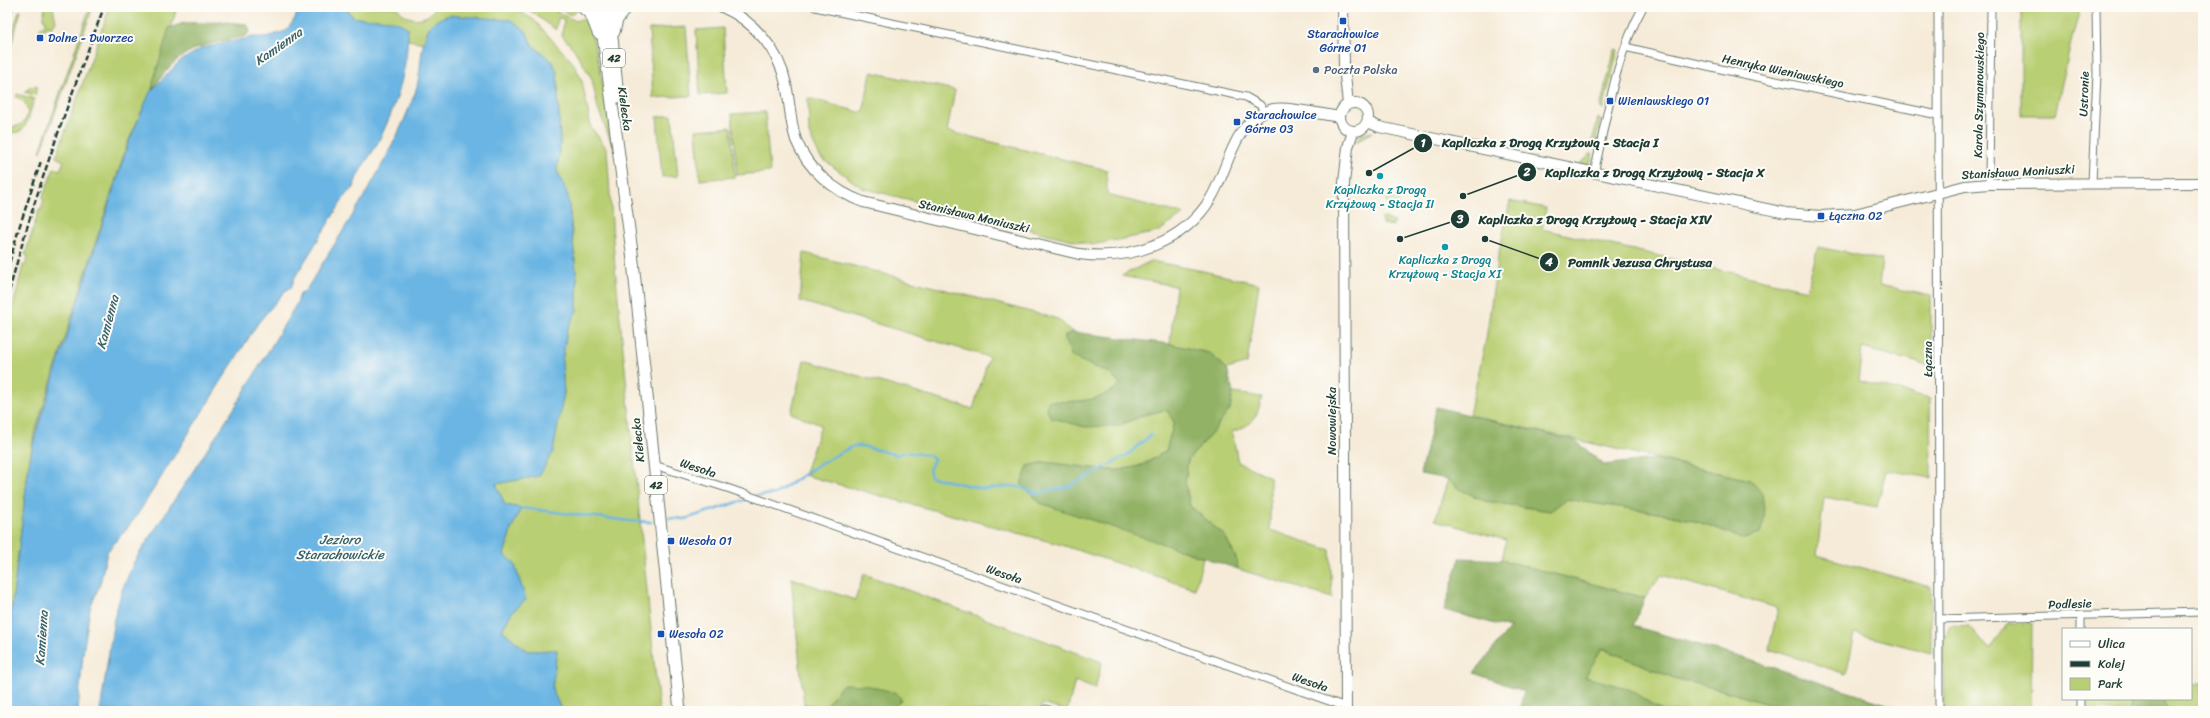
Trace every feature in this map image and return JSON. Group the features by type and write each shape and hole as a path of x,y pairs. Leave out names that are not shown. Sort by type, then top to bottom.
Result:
{"main road":[{"path":"582,7 591,15 606,61"},
{"name":"Kielecka","path":"599,7 630,237"},
{"name":"Kielecka","path":"609,7 630,237 680,711"},
{"path":"612,38 617,20 626,7"}],"street":[{"name":"Stanisława Moniuszki","path":"722,7 737,14 751,25 764,38 774,54 786,84 796,140 807,161 834,188 864,202 1079,254 1102,256 1124,254 1151,247 1175,234 1196,217 1210,199 1241,132 1253,120 1265,112 1279,108 1340,117"},
{"path":"815,7 1246,97 1260,105 1265,112"},
{"path":"1343,7 1344,66 1348,104"},
{"path":"1594,172 1617,73 1625,47 1643,7"},
{"name":"Łączna","path":"1938,7 1939,711"},
{"name":"Karola Szymanowskiego","path":"1989,184 1990,7"},
{"name":"Ustronie","path":"2092,182 2096,74 2096,7"},
{"name":"Henryka Wieniawskiego","path":"1625,47 1738,73 1938,115"},
{"path":"1358,103 1362,105 1368,113 1368,122 1362,130 1352,132 1344,128 1340,117 1341,110 1348,104 1358,103"},
{"name":"Stanisława Moniuszki","path":"1368,122 1379,127 1786,213 1821,216 1868,211 1965,186 1989,184 2092,182 2203,183"},
{"name":"Nowowiejska","path":"1346,709 1344,183 1348,147 1352,132"},
{"name":"Wesoła","path":"654,465 737,492 1346,709"},
{"name":"Podlesie","path":"1939,619 2203,612"},
{"path":"2081,615 2081,628"},
{"path":"2080,700 2080,711"}],"green space":[{"path":"11,7 14,7 9,23 7,24 7,14"},
{"path":"45,7 53,7 56,22 51,28 49,26 41,31 39,28 46,23 43,17"},
{"path":"90,7 93,7 41,152 40,151"},
{"path":"110,7 177,7 155,82 127,144 34,435 29,464 8,637 7,678 7,331 23,265 25,266 28,256 25,255 39,210 41,210 44,200 42,199 54,168 60,170 64,161 56,157"},
{"path":"347,7 397,7 405,16 416,19 427,16 436,7 495,7 495,9 512,7 534,20 574,64 582,81 591,127 607,149 615,268 659,711 562,711 552,690 557,650 527,651 502,630 512,612 504,555 511,530 521,508 505,505 496,484 539,476 564,393 562,361 567,330 577,310 577,280 568,196 557,170 560,144 558,81 552,61 532,45 526,31 429,27 425,43 408,40 408,28 389,20 355,18 348,12"},
{"path":"525,7 547,7 576,21 585,17 589,23 599,64 615,151 598,109 592,79 574,49 562,36 564,19 558,18 556,30"},
{"path":"556,7 576,7 578,9 571,15"},
{"path":"2021,7 2081,7 2073,34 2055,115 2021,115"},
{"path":"19,11 21,11 7,59 7,52"},
{"path":"225,22 247,24 250,31 246,36 216,42 192,50 172,64 153,89 153,82 169,28 184,23"},
{"path":"686,27 691,96 653,98 649,29"},
{"path":"723,28 727,93 700,95 696,30"},
{"path":"1615,49 1618,50 1603,109 1600,108"},
{"path":"871,72 955,90 947,131 1107,170 1107,195 1184,214 1158,232 1092,245 862,188 820,157 809,134 808,98 863,113"},
{"path":"37,86 35,95 24,92 31,87"},
{"path":"17,94 34,99 26,124 19,131 14,133 7,131 7,126 14,127 20,125 27,116 28,111 26,105 16,97"},
{"path":"765,112 770,172 737,175 732,114"},
{"path":"672,115 678,176 662,177 657,117"},
{"path":"1598,118 1601,119 1594,148 1591,146"},
{"path":"731,127 735,177 700,180 696,130"},
{"path":"1373,132 1356,142 1362,134"},
{"path":"1589,154 1593,154 1589,163 1584,165 1579,164 1586,159"},
{"path":"1389,198 1399,200 1398,206 1387,204 1386,199"},
{"path":"1510,201 1546,208 1542,229 1807,290 1818,247 1882,260 1879,285 1931,296 1931,366 1862,348 1858,381 1930,398 1931,478 1886,470 1877,507 1824,497 1817,555 1931,587 1931,653 1855,633 1846,674 1769,649 1778,608 1661,575 1645,598 1502,560 1506,540 1435,520 1448,479 1459,489 1485,501 1550,511 1567,499 1656,513 1700,522 1741,539 1750,480 1469,415 1486,340 1497,262"},
{"path":"1385,218 1394,222 1393,226 1382,224 1381,219"},
{"path":"804,253 1058,319 1072,332 1064,336 1072,357 1112,374 1120,384 1105,395 1096,398 1068,402 1049,402 1118,426 1146,414 1167,410 1174,422 1166,451 1143,464 1124,469 1115,470 1079,466 1040,503 1094,519 1203,558 1195,589 1062,545 804,475 821,425 791,413 804,360 973,409 989,357 800,301"},
{"path":"1151,261 1259,284 1247,363 1227,369 1209,353 1170,344 1176,286 1121,276"},
{"path":"1072,332 1170,344 1209,353 1227,369 1233,393 1230,409 1213,432 1188,460 1185,482 1190,506 1225,536 1236,558 1238,569 1040,503 1021,484 1028,466 1045,462 1115,471 1144,465 1166,451 1174,422 1167,410 1146,414 1118,426 1085,427 1051,418 1046,408 1049,401 1077,401 1096,398 1105,395 1120,384 1111,374 1072,357 1064,336"},
{"path":"1233,393 1262,397 1258,411 1253,420 1245,426 1232,432 1238,462 1270,477 1270,530 1330,550 1332,598 1238,569 1236,558 1225,536 1190,506 1185,482 1188,460 1213,432 1230,409"},
{"path":"1436,407 1576,441 1604,465 1656,459 1750,480 1762,493 1765,517 1760,533 1741,539 1700,522 1656,513 1567,499 1550,511 1485,501 1459,489 1448,479 1420,474"},
{"path":"1460,558 1502,560 1645,598 1633,626 1740,657 1908,711 1791,711 1722,690 1674,678 1602,648 1585,677 1627,688 1662,711 1519,711 1524,691 1474,673 1510,628 1444,610"},
{"path":"864,574 1102,662 1095,689 1075,681 1067,711 1042,704 1040,711 892,711 901,699 825,707 804,704 791,578 855,600"},
{"path":"2008,623 2032,623 2031,711 1944,711 1943,641 1950,625 1970,626 1990,650"},
{"path":"1601,648 1674,678 1722,690 1791,711 1662,711 1627,688 1584,677"},
{"path":"843,684 865,685 897,693 901,699 892,711 804,711 804,704 825,707"},
{"path":"2192,684 2203,684 2203,711 2168,711 2164,700 2192,700"},
{"path":"2084,700 2133,700 2130,702 2129,711 2084,711"},
{"path":"2133,700 2164,700 2168,711 2129,711 2130,702"}],"water":[{"name":"Kamienna","path":"300,7 347,7 348,12 355,18 390,20 402,24 408,28 406,59 403,75 389,120 375,148 359,172 354,188 347,193 295,277 291,288 285,291 258,323 136,517 107,552 100,584 90,609 83,653 78,711 8,711 8,637 29,464 35,436 128,144 150,92 180,61 202,48 252,37 266,37 286,31 294,20"},
{"name":"Jezioro Starachowickie","path":"449,15 511,20 526,31 532,45 552,61 557,72 560,144 557,170 568,196 577,280 577,310 567,330 562,361 564,393 553,452 539,476 496,484 505,505 521,508 511,530 504,555 514,562 526,600 512,612 502,630 527,651 557,650 552,689 562,711 100,711 114,619 122,590 135,560 235,407 297,303 300,294 306,290 379,170 415,93 419,77 422,51 429,28 435,21"}],"waterway":[{"path":"755,496 775,494 818,465 853,446 862,446 897,455 904,452 928,455 934,459 929,470 931,477 984,489 1015,486 1036,493 1068,487 1127,455 1151,435"},
{"path":"669,518 685,519 751,498"},
{"path":"521,508 630,521 651,522"}],"railway":[{"path":"7,300 39,189 104,7"},
{"path":"7,271 19,228 41,161"}],"place":[{"name":"Starachowice Górne 01","path":"1343,21"},
{"name":"Dolne - Dworzec","path":"40,38"},
{"name":"Poczta Polska","path":"1316,70"},
{"name":"Wieniawskiego 01","path":"1610,101"},
{"name":"Starachowice Górne 03","path":"1237,122"},
{"name":"Kapliczka z Drogą Krzyżową - Stacja I","path":"1369,173"},
{"name":"Kapliczka z Drogą Krzyżową - Stacja II","path":"1380,176"},
{"name":"Kapliczka z Drogą Krzyżową - Stacja X","path":"1463,196"},
{"name":"Łączna 02","path":"1821,216"},
{"name":"Kapliczka z Drogą Krzyżową - Stacja XIV","path":"1400,239"},
{"name":"Pomnik Jezusa Chrystusa","path":"1485,239"},
{"name":"Kapliczka z Drogą Krzyżową - Stacja XI","path":"1445,247"},
{"name":"Wesoła 01","path":"671,541"},
{"name":"Wesoła 02","path":"661,634"}]}
